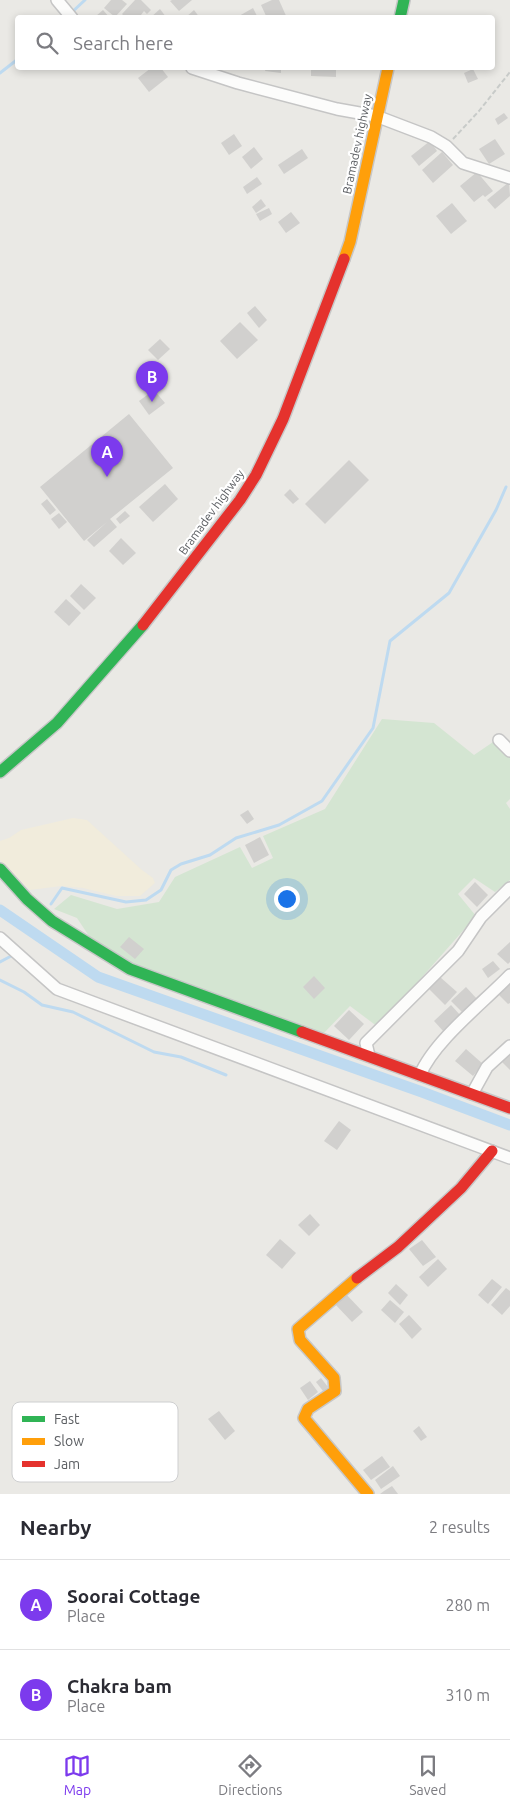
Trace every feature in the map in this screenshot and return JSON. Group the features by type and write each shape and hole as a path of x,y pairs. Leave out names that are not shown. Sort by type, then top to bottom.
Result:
{"street":[{"path":"57,0 68,14"},
{"path":"401,15 404,0"},
{"path":"199,70 337,109 376,116 431,137 446,146 463,163 510,178"},
{"name":"Bramadev highway","path":"0,772 57,723 92,685 157,607 240,500 256,475 283,419 350,242 388,70"},
{"path":"499,740 510,751"},
{"path":"0,869 27,899 52,921 130,969 510,1108"},
{"path":"369,1056 366,1043 458,951 481,917 510,888"},
{"path":"0,938 57,989 510,1158"},
{"path":"420,1075 425,1062 455,1029 510,975"},
{"path":"472,1094 487,1067 510,1046"},
{"path":"368,1494 304,1418 308,1409 335,1391 334,1378 300,1340 298,1329 344,1288 405,1240 462,1188 492,1151"}],"path":[{"path":"446,146 479,111 510,72"}],"green space":[{"path":"382,719 434,723 474,755 496,740 510,756 510,799 506,803 510,809 510,880 495,892 474,878 458,894 476,916 378,1027 350,1006 322,1035 132,964 93,942 77,918 54,909 71,895 117,909 159,902 175,877 240,847 252,868 273,858 263,836 325,809"}],"sand":[{"path":"73,818 87,820 153,878 155,883 140,896 116,896 83,888 61,886 30,890 0,860 0,841 9,838 21,830"}],"building":[{"path":"111,0 122,0 127,4 117,15 113,15 104,8"},
{"path":"135,0 141,0 151,10 147,14 144,11 141,15 122,14"},
{"path":"192,0 179,11 170,1"},
{"path":"272,0 279,0 286,15 266,15 261,5"},
{"path":"253,8 256,15 241,15"},
{"path":"160,9 164,15 153,15"},
{"path":"103,10 107,15 97,15"},
{"path":"194,10 198,15 188,15"},
{"path":"148,70 163,70 168,77 149,92 138,78"},
{"path":"281,70 281,73 265,71"},
{"path":"311,70 336,70 336,77 311,76"},
{"path":"474,70 478,79 468,83 464,73"},
{"path":"504,113 508,118 498,125 495,119"},
{"path":"234,134 242,146 229,155 221,143"},
{"path":"495,139 505,154 489,164 479,149"},
{"path":"430,141 437,151 419,166 411,156"},
{"path":"254,147 263,159 251,169 242,157"},
{"path":"302,149 308,158 284,174 278,165"},
{"path":"442,152 453,165 433,183 422,170"},
{"path":"477,172 493,191 485,197 483,195 474,202 460,186"},
{"path":"257,177 262,184 247,194 243,187"},
{"path":"509,182 510,196 495,209 487,200"},
{"path":"261,199 266,206 256,213 252,207"},
{"path":"452,203 467,221 451,234 436,216"},
{"path":"269,208 272,214 260,221 256,214"},
{"path":"291,212 300,223 286,233 278,222"},
{"path":"255,306 267,320 259,328 247,313"},
{"path":"240,322 258,340 237,359 220,341"},
{"path":"160,339 170,349 158,360 148,350"},
{"path":"154,390 165,403 149,415 139,401"},
{"path":"129,414 173,468 110,519 117,527 94,547 87,540 107,522 84,541 40,487"},
{"path":"349,460 369,480 325,524 305,504"},
{"path":"165,484 178,499 153,522 139,507"},
{"path":"290,489 299,499 293,504 284,495"},
{"path":"47,499 56,510 50,515 41,504"},
{"path":"125,511 130,516 120,524 116,519"},
{"path":"59,513 67,522 59,529 51,519"},
{"path":"121,538 136,553 123,565 109,551"},
{"path":"81,584 96,598 84,610 70,596"},
{"path":"66,599 81,613 69,626 54,612"},
{"path":"248,810 254,819 247,824 240,815"},
{"path":"260,837 269,855 254,863 245,845"},
{"path":"475,882 488,895 477,907 464,894"},
{"path":"129,937 144,949 135,959 120,947"},
{"path":"510,942 510,962 508,964 497,954"},
{"path":"493,961 500,969 488,978 482,969"},
{"path":"314,976 325,988 314,999 303,987"},
{"path":"440,977 457,992 445,1005 429,989"},
{"path":"510,980 510,1003 508,1004 497,993"},
{"path":"466,987 477,999 462,1012 451,1001"},
{"path":"451,1005 461,1016 444,1032 434,1021"},
{"path":"349,1010 364,1024 349,1040 334,1026"},
{"path":"466,1049 483,1064 473,1076 455,1061"},
{"path":"510,1052 510,1070 501,1061"},
{"path":"339,1121 351,1130 337,1150 324,1141"},
{"path":"310,1214 320,1225 309,1236 298,1225"},
{"path":"280,1239 296,1253 282,1269 266,1255"},
{"path":"422,1240 436,1257 423,1266 409,1249"},
{"path":"438,1259 447,1269 428,1287 419,1277"},
{"path":"492,1279 502,1287 488,1304 478,1295"},
{"path":"396,1284 408,1295 400,1305 388,1293"},
{"path":"506,1288 510,1291 510,1306 502,1315 491,1305"},
{"path":"344,1292 363,1312 352,1322 333,1302"},
{"path":"390,1300 404,1312 395,1323 381,1310"},
{"path":"409,1315 422,1329 412,1339 399,1324"},
{"path":"321,1378 328,1387 323,1391 316,1382"},
{"path":"310,1381 318,1392 308,1400 300,1388"},
{"path":"219,1411 235,1431 225,1440 208,1419"},
{"path":"419,1426 427,1437 421,1441 413,1431"},
{"path":"382,1456 390,1467 371,1480 363,1470"},
{"path":"393,1466 400,1476 381,1489 375,1480"},
{"path":"392,1486 398,1494 380,1494 384,1491"}],"waterway":[{"path":"70,14 85,0"},
{"path":"0,73 15,61"},
{"path":"51,904 62,888 126,902 146,900 161,890 171,870 181,864 210,855 236,838 279,825 322,801 373,728 390,641 449,593 496,510 506,487"},
{"path":"0,910 98,977 510,1125"},
{"path":"0,962 13,955"},
{"path":"0,980 24,992 42,1005 73,1012 154,1052 181,1057 226,1075"}],"traffic: fast":[{"path":"401,15 404,0"},
{"path":"0,772 57,723 143,625"},
{"path":"0,869 27,899 52,921 130,969 302,1032"}],"traffic: slow":[{"path":"344,259 350,242 388,70"},
{"path":"357,1278 298,1329 300,1340 334,1378 335,1391 308,1409 304,1418 368,1494"}],"traffic: jam":[{"path":"143,625 240,500 256,475 283,419 344,259"},
{"path":"302,1032 510,1108"},
{"path":"357,1278 398,1247 461,1188 492,1151"}],"place":[{"name":"Chakra bam","path":"152,402"},
{"name":"Soorai Cottage","path":"107,477"}]}
